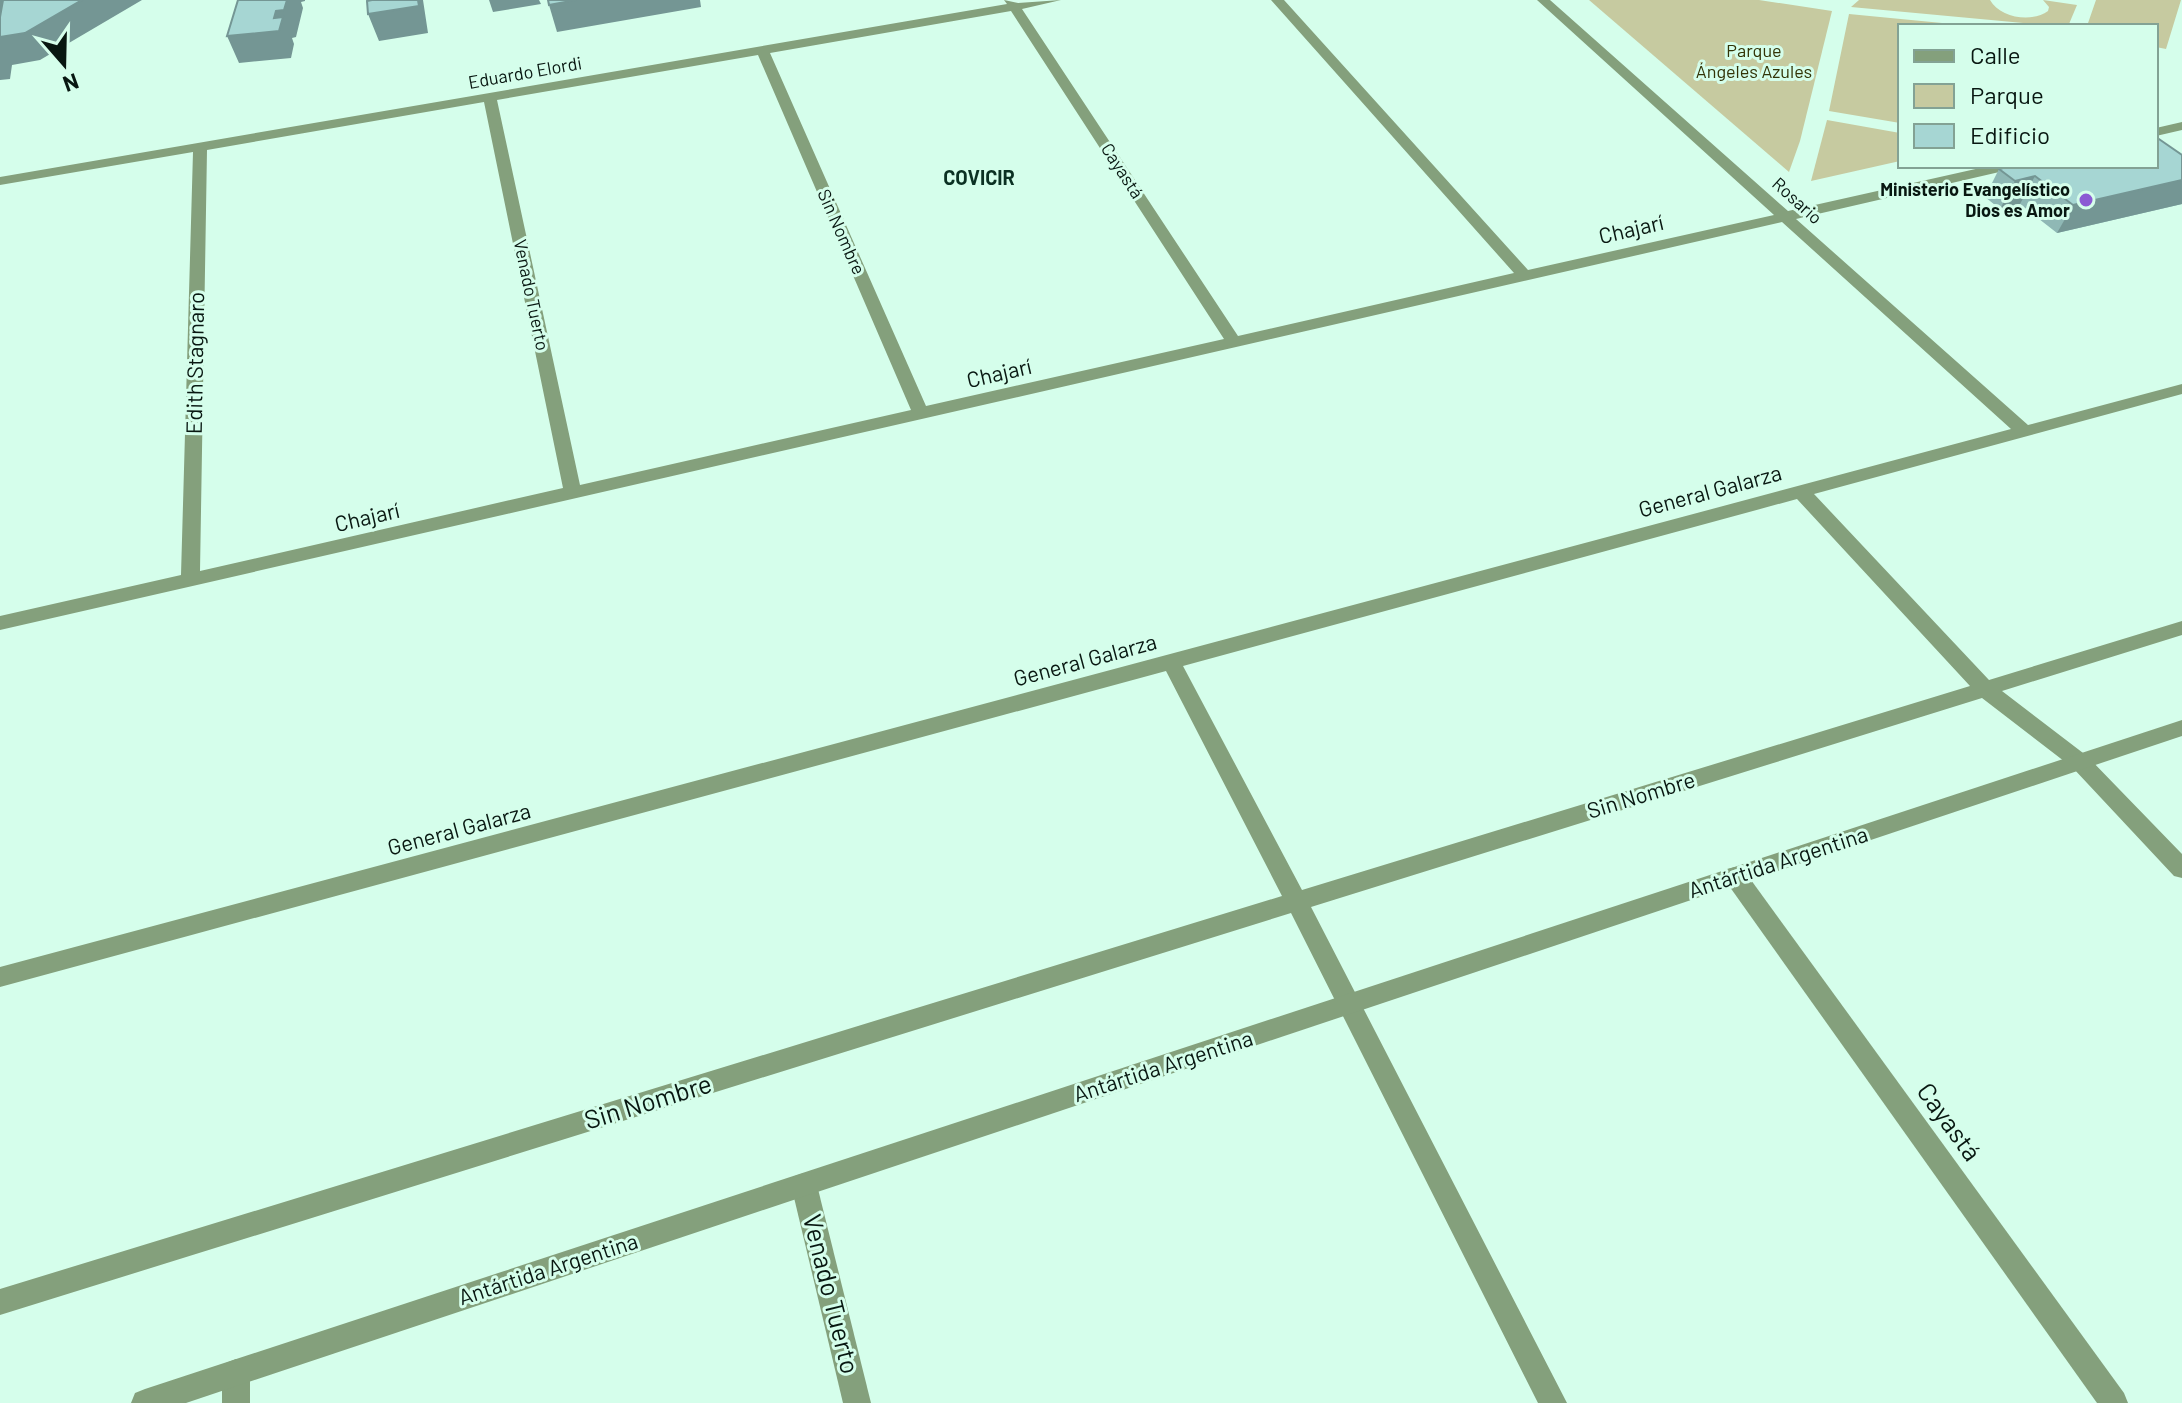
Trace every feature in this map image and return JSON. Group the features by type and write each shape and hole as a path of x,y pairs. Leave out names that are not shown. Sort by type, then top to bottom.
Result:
{"street":[{"name":"Eduardo Elordi","path":"0,181 1012,4 1055,0"},
{"path":"1277,0 1525,276"},
{"name":"Rosario","path":"1543,0 2024,431"},
{"name":"Cayastá","path":"1012,4 1234,342"},
{"name":"Sin Nombre","path":"762,50 921,414"},
{"name":"Venado Tuerto","path":"490,97 573,492"},
{"path":"2158,132 2182,126"},
{"name":"Edith Stagnaro","path":"190,580 200,147"},
{"name":"Chajarí","path":"0,623 1999,168"},
{"name":"General Galarza","path":"0,977 2182,389"},
{"path":"1800,491 1985,689 2080,762 2182,869"},
{"name":"Sin Nombre","path":"0,1302 2182,628"},
{"path":"1171,662 1553,1403"},
{"name":"Antártida Argentina","path":"145,1403 2182,728"},
{"name":"Cayastá","path":"1735,876 2114,1403"},
{"name":"Venado Tuerto","path":"804,1185 857,1403"},
{"path":"236,1373 236,1403"}],"green space":[{"name":"Parque Ángeles Azules","path":"1589,0 1759,0 1832,11 1800,141 1789,172"},
{"name":"Parque Ángeles Azules","path":"1859,0 1990,0 2001,11 2025,18 2048,11 2049,7 2043,0 2077,5 2069,24 2034,24 1851,7"},
{"path":"2096,0 2181,0 2166,49 2158,47 2158,24 2088,24"},
{"path":"1849,14 1952,24 1898,24 1898,123 1829,111"},
{"name":"Parque Ángeles Azules","path":"1827,120 1898,133 1898,161 1811,181"}],"building":[{"path":"3,0 82,0 25,33 0,37"},
{"path":"238,0 287,0 284,10 276,11 274,18 283,17 279,31 227,36"},
{"path":"418,0 419,6 368,14 367,1"},
{"path":"548,0 576,0 549,5"},
{"path":"2158,138 2182,155 2182,180 2073,205 2035,176 2015,181 1999,169 2158,168"}],"place":[{"name":"Ministerio Evangelístico Dios es Amor","path":"2086,200"}],"district":[{"name":"COVICIR","path":"979,178"}]}
